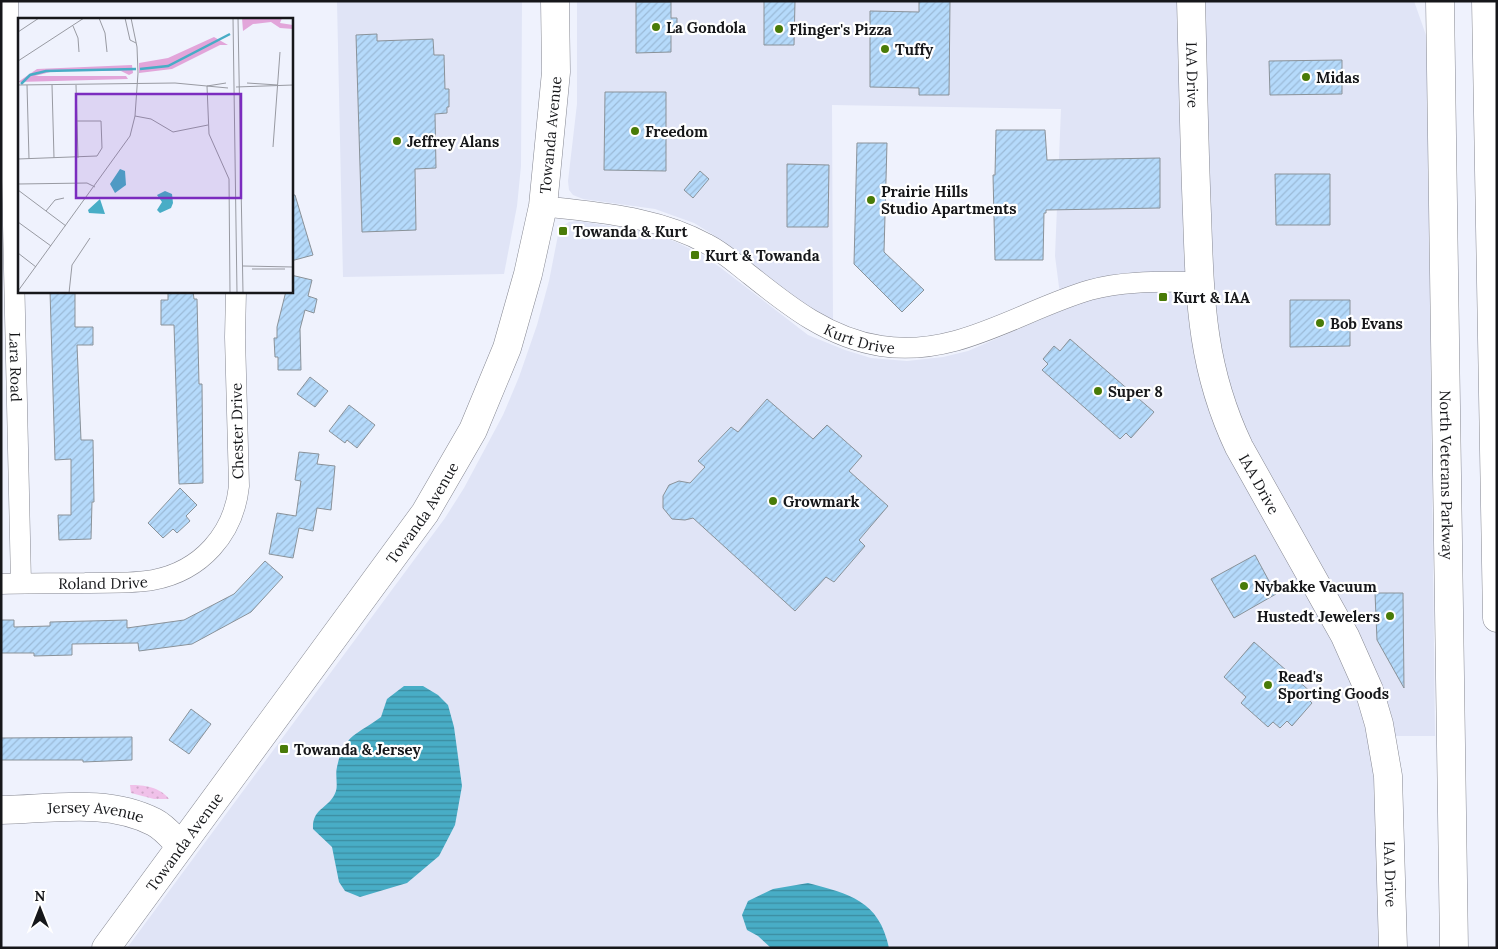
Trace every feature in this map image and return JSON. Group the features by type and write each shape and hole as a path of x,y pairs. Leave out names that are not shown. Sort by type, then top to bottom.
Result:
{"main road":[{"name":"Towanda Avenue","path":"106,948 425,513 473,430 506,348 528,274 543,206 556,72 555,1"},
{"name":"IAA Drive","path":"1192,1 1194,136 1200,282 1202,320 1210,366 1229,426 1349,643 1359,664 1374,707 1388,776 1393,948"},
{"name":"North Veterans Parkway","path":"1437,7 1454,948"},
{"path":"1490,12 1497,618"},
{"name":"Jersey Avenue","path":"1,810 77,807 115,808 156,823 180,845"}],"street":[{"name":"Lara Road","path":"8,1 16,245 21,583"},
{"name":"Kurt Drive","path":"543,206 652,222 683,232 724,254 812,321 830,330 882,346 915,348 946,345 982,333 1067,297 1093,289 1129,284 1200,282"},
{"name":"Chester Drive","path":"200,559 214,546 227,528 238,494 236,292"},
{"name":"Roland Drive","path":"1,584 153,580 184,570 200,559"}],"shaded area":[{"path":"337,1 522,1 521,166 517,206 504,274 343,277"},
{"path":"577,1 1414,1 1427,38 1435,736 1371,736 1378,794 1380,948 127,948 445,518 464,488 503,415 519,377 537,325 549,281 559,230 564,225 569,222 578,221 649,232 676,242 701,254 721,268 808,335 871,358 907,361 943,357 968,351 1067,308 1059,287 1055,256 1061,109 832,105 833,321 804,305 712,234 694,223 655,209 583,199 573,195 569,190 568,181 577,104"},
{"path":"130,785 156,789 169,799 154,799 131,793"}],"water":[{"path":"404,686 423,686 438,695 448,705 454,727 462,786 455,825 439,856 407,883 360,897 345,891 339,882 332,847 313,829 313,822 315,816 330,801 336,791 336,773 343,748 353,736 381,717 387,699"},
{"path":"808,883 849,896 870,909 878,919 889,948 771,948 758,936 747,930 742,915 748,901 773,889"}],"building":[{"name":"Flinger's Pizza","path":"764,1 795,1 794,45 764,45"},
{"path":"919,1 950,1 949,95 919,95 919,88 870,87 870,11 919,12"},
{"name":"La Gondola","path":"636,2 671,2 671,18 677,18 677,31 671,31 671,52 636,53"},
{"name":"Jeffrey Alans","path":"377,34 377,41 433,39 434,55 444,55 445,89 449,89 449,107 447,107 447,113 435,114 436,168 415,169 416,230 362,232 356,35"},
{"name":"Midas","path":"1342,60 1342,94 1270,95 1269,61"},
{"name":"Freedom","path":"605,92 666,92 666,171 604,170"},
{"path":"996,130 1045,130 1047,160 1160,158 1160,208 1046,210 1046,213 1044,213 1043,260 995,260 993,175 995,175"},
{"name":"Prairie Hills Studio Apartments","path":"857,143 887,143 884,252 924,290 902,312 854,264"},
{"path":"787,164 829,165 828,227 787,227"},
{"path":"700,171 709,179 693,198 684,190"},
{"path":"1275,174 1330,174 1330,225 1276,225"},
{"path":"292,195 295,195 313,255 292,261"},
{"path":"292,275 312,280 308,296 317,299 314,313 305,310 300,329 301,370 278,370 278,357 275,357 274,338 277,338 277,327 286,292 292,292"},
{"path":"50,292 75,292 75,327 93,327 93,345 77,345 81,440 93,440 94,502 92,502 91,539 59,540 58,515 71,515 71,459 55,460"},
{"path":"168,292 193,292 194,299 197,299 199,384 202,384 203,483 179,484 174,325 161,325 161,300 168,300"},
{"name":"Bob Evans","path":"1290,300 1350,300 1350,346 1290,347"},
{"name":"Super 8","path":"1070,339 1154,412 1131,438 1126,433 1120,439 1042,370 1048,364 1043,359 1054,346 1060,351"},
{"path":"310,377 328,391 315,407 297,394"},
{"name":"Growmark","path":"767,399 813,439 827,425 862,456 849,471 888,506 859,540 865,546 834,582 826,577 795,611 693,518 685,520 672,519 663,508 663,496 669,485 679,481 690,483 705,467 698,461 731,427 738,432"},
{"path":"349,405 375,425 357,448 347,440 345,443 329,431"},
{"path":"299,452 319,454 317,464 335,466 331,510 317,508 313,531 299,528 293,558 269,554 277,513 296,516 301,481 295,480"},
{"path":"180,488 197,505 186,516 190,521 177,533 173,529 163,538 148,523"},
{"name":"Nybakke Vacuum","path":"1255,555 1276,594 1234,618 1211,579"},
{"path":"265,561 283,577 251,612 192,644 139,651 138,643 72,644 72,655 34,656 34,653 1,653 1,620 14,620 14,627 50,626 50,622 127,620 127,628 184,620 234,594"},
{"name":"Hustedt Jewelers","path":"1375,593 1403,593 1404,688 1377,640"},
{"name":"Read's Sporting Goods","path":"1254,642 1312,693 1307,698 1312,703 1292,726 1287,721 1280,728 1273,722 1268,727 1241,703 1246,697 1224,677"},
{"path":"191,709 211,724 189,754 169,740"},
{"path":"132,737 132,760 83,762 83,760 1,760 1,738"}],"place":[{"name":"La Gondola","path":"656,27"},
{"name":"Flinger's Pizza","path":"779,29"},
{"name":"Tuffy","path":"885,49"},
{"name":"Midas","path":"1306,77"},
{"name":"Freedom","path":"635,131"},
{"name":"Jeffrey Alans","path":"397,141"},
{"name":"Prairie Hills Studio Apartments","path":"871,200"},
{"name":"Towanda & Kurt","path":"563,231"},
{"name":"Kurt & Towanda","path":"695,255"},
{"name":"Kurt & IAA","path":"1163,297"},
{"name":"Bob Evans","path":"1320,323"},
{"name":"Super 8","path":"1098,391"},
{"name":"Growmark","path":"773,501"},
{"name":"Nybakke Vacuum","path":"1244,586"},
{"name":"Hustedt Jewelers","path":"1390,616"},
{"name":"Read's Sporting Goods","path":"1268,685"},
{"name":"Towanda & Jersey","path":"284,749"}]}
